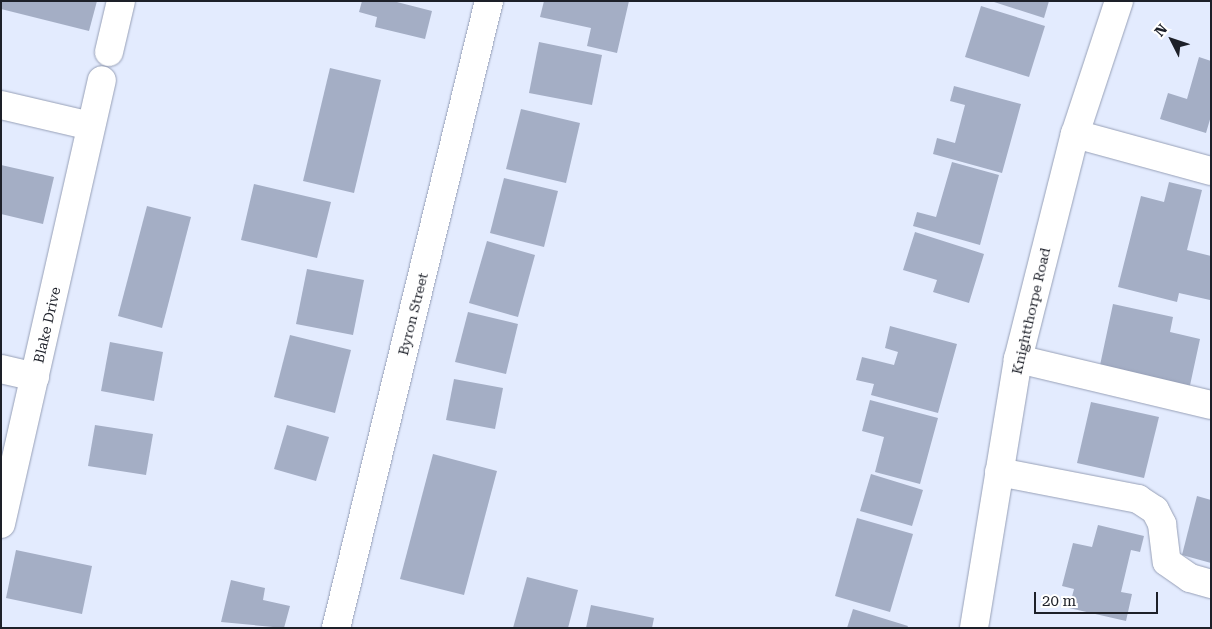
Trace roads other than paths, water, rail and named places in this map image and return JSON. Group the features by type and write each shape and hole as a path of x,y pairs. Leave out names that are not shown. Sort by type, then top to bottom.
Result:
{"street":[{"path":"109,52 121,1"},
{"name":"Byron Street","path":"336,628 489,1"},
{"name":"Knightthorpe Road","path":"974,628 1018,359 1075,134 1119,1"},
{"name":"Blake Drive","path":"1,524 102,80"},
{"path":"1,105 91,126"},
{"path":"1075,134 1211,171"},
{"path":"1018,359 1211,406"},
{"path":"1,369 35,377"},
{"path":"999,472 1138,499 1155,510 1162,524 1167,562 1190,578 1211,584"}]}
